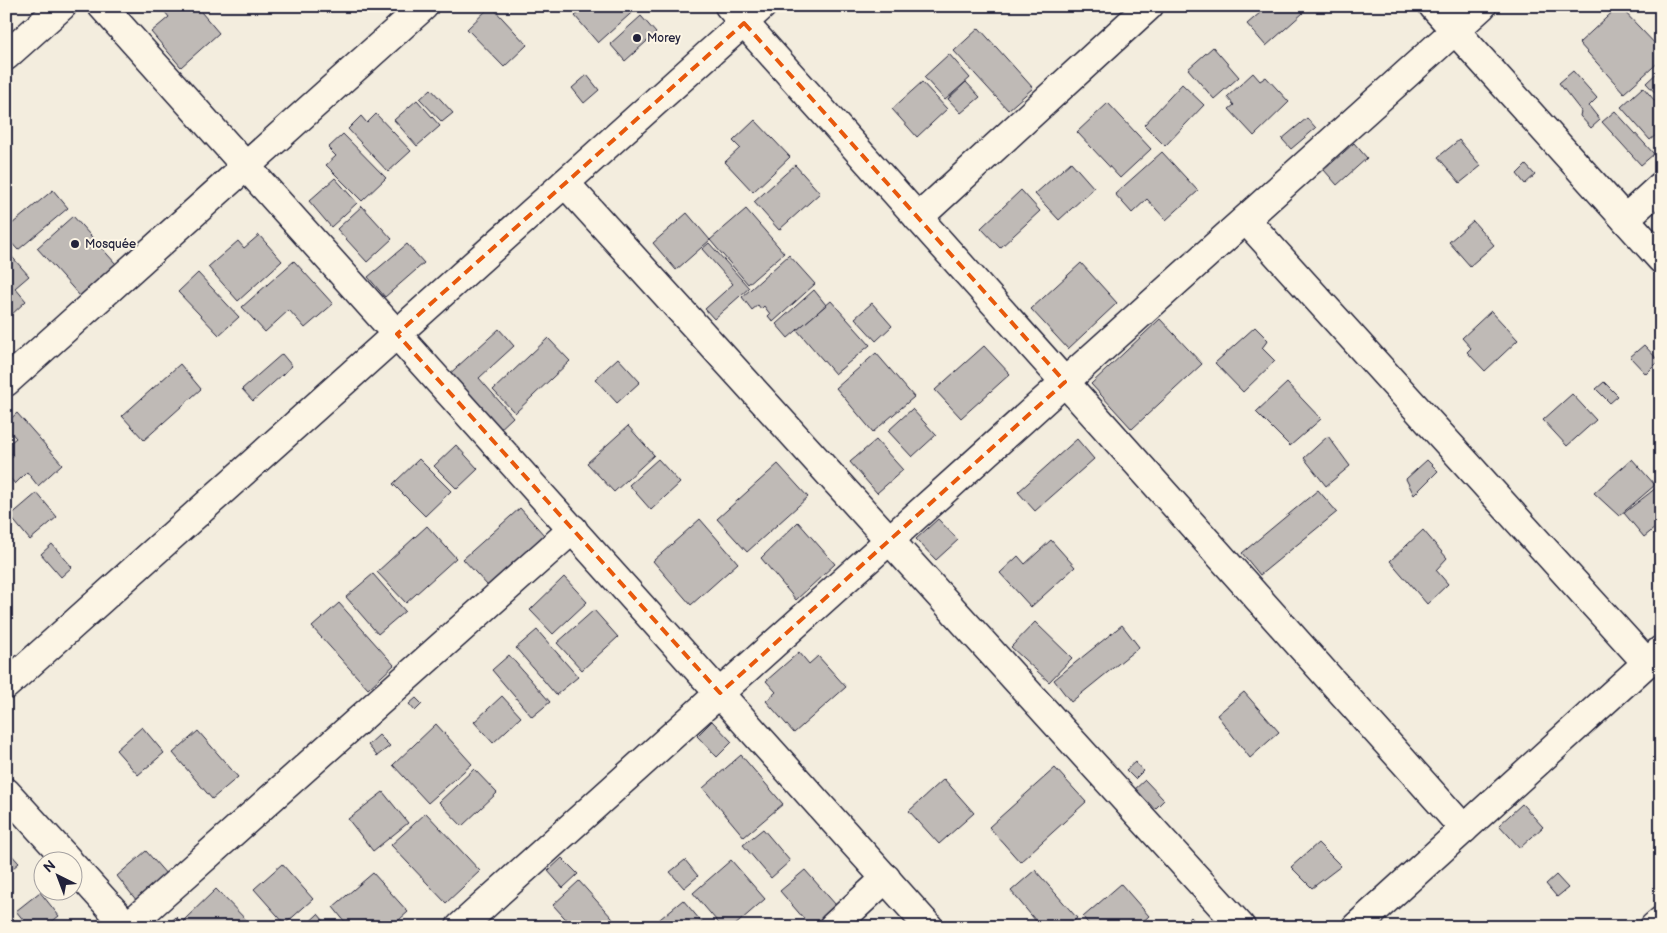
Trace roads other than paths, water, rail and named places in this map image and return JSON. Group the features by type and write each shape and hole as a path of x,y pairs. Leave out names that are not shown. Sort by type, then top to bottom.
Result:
{"street":[{"path":"6,56 62,6"},
{"path":"102,6 929,927"},
{"path":"6,382 424,6"},
{"path":"918,218 1149,6"},
{"path":"1433,6 1661,259"},
{"path":"460,927 1482,6"},
{"path":"6,685 565,183 745,12 918,218 1464,829"},
{"path":"565,183 1241,927"},
{"path":"1625,219 1661,186"},
{"path":"1246,220 1654,656 1356,927"},
{"path":"82,876 128,926 573,529"},
{"path":"6,792 59,850"},
{"path":"833,927 886,878"},
{"path":"1654,927 1661,921"}],"place":[{"name":"Morey","path":"637,38"},
{"name":"Mosquée","path":"75,244"}]}
